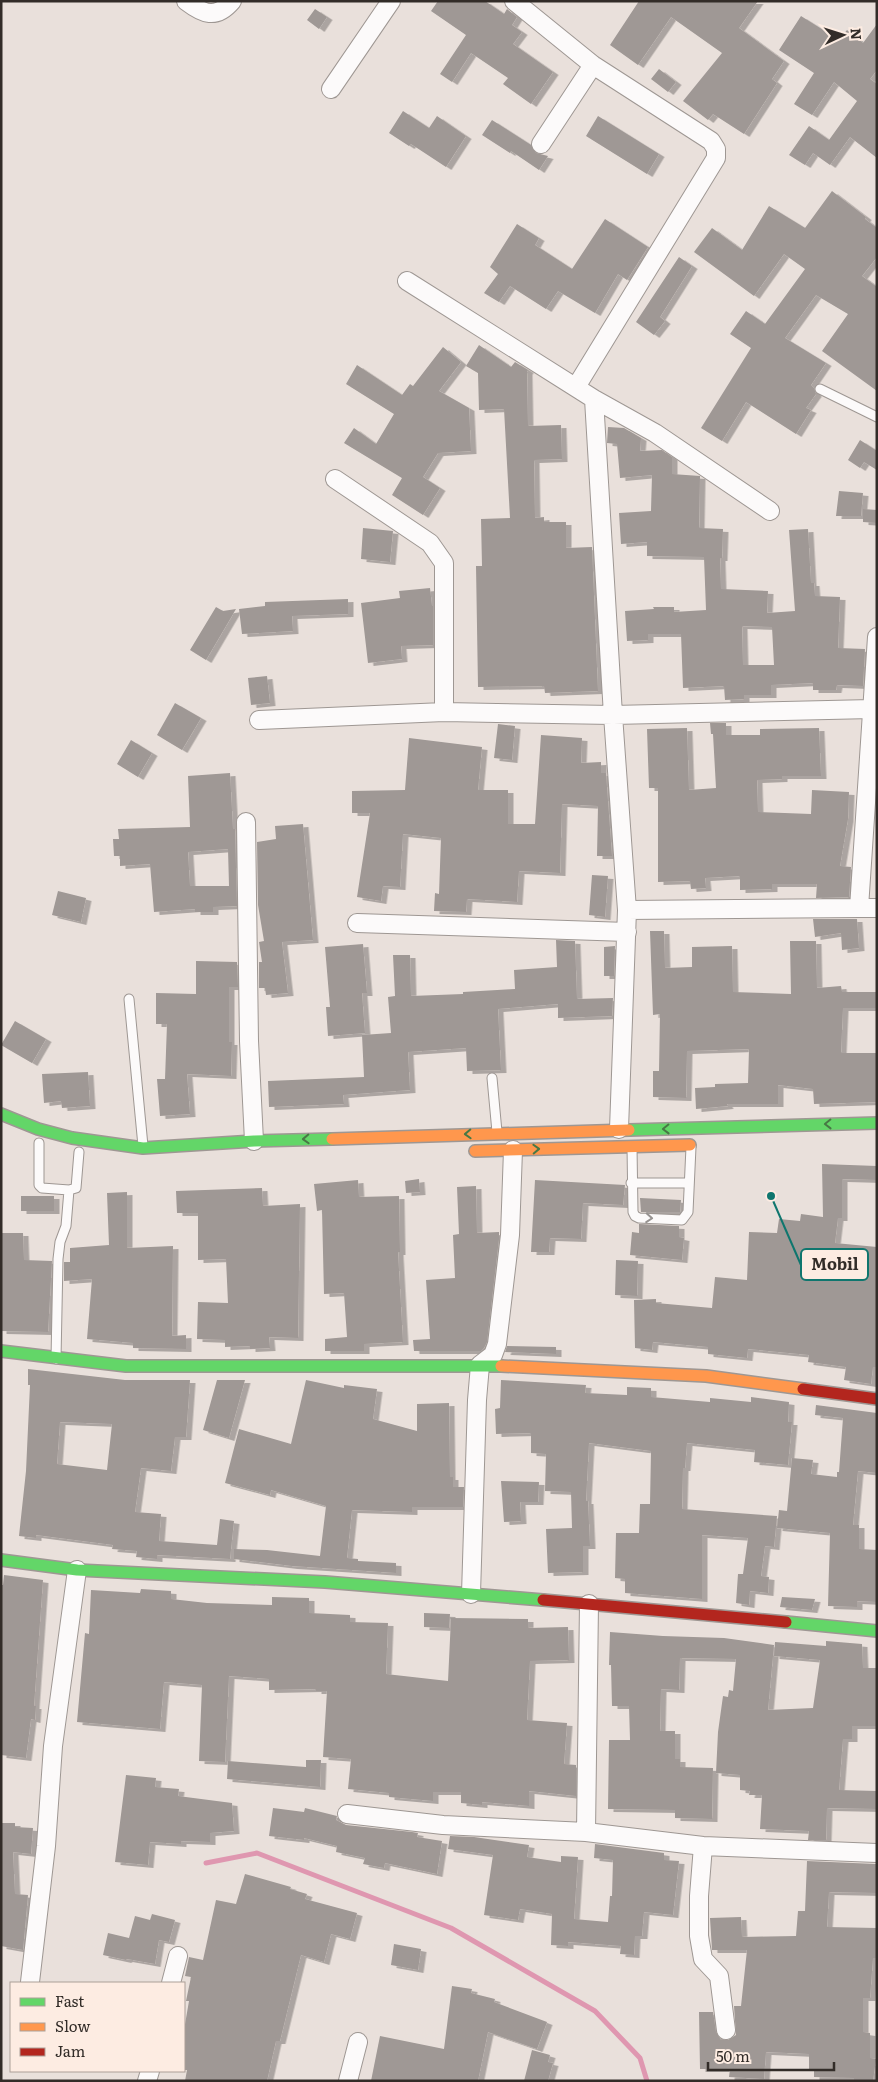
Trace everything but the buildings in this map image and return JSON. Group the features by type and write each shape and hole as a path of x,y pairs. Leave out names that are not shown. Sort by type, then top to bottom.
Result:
{"street":[{"path":"186,1 207,13 218,12 226,8 232,1"},
{"path":"331,89 391,1"},
{"path":"514,1 593,65 711,141 716,149 716,158 576,387"},
{"path":"541,144 593,65"},
{"path":"407,281 594,399 655,433 770,511"},
{"path":"594,399 627,910 619,1129"},
{"path":"335,479 430,543 444,563 444,712"},
{"path":"859,908 873,739 872,709 876,645"},
{"path":"259,720 444,712 613,715 872,709"},
{"path":"246,822 249,1041 254,1141"},
{"path":"627,910 877,908"},
{"path":"357,923 627,932"},
{"path":"1,1114 38,1129 141,1156 254,1141 877,1123"},
{"path":"465,1151 696,1145"},
{"path":"471,1594 477,1400 480,1365 492,1356 497,1344 510,1235 514,1150"},
{"path":"1,1351 126,1366 480,1365 706,1376 877,1399"},
{"path":"1,1560 77,1570 325,1582 877,1631"},
{"path":"30,1982 46,1846 53,1746 77,1570"},
{"path":"586,1832 589,1604"},
{"path":"348,1814 443,1825 586,1832 703,1846 877,1853"},
{"path":"703,1846 698,1896 698,1936 703,1959 719,1976 726,2030"},
{"path":"172,1982 178,1956"},
{"path":"348,2081 358,2042"}],"lane":[{"path":"820,389 877,417"},
{"path":"129,999 141,1156"},
{"path":"492,1078 497,1133"},
{"path":"39,1143 40,1187 69,1190 78,1186 79,1152"},
{"path":"632,1147 631,1183 633,1212 635,1216 682,1220 688,1212 689,1183 696,1145"},
{"path":"631,1183 689,1183"},
{"path":"56,1359 58,1260 66,1226 69,1190"}],"waterway":[{"path":"206,1863 257,1853 451,1928 595,2011 640,2058 647,2081"}],"traffic: fast":[{"path":"1,1114 38,1129 72,1138 143,1148 254,1141 332,1139"},
{"path":"629,1130 877,1123"},
{"path":"1,1351 126,1366 501,1366"},
{"path":"1,1560 77,1570 325,1582 543,1600"},
{"path":"786,1622 877,1631"}],"traffic: slow":[{"path":"332,1139 629,1130"},
{"path":"475,1151 690,1145"},
{"path":"501,1366 706,1376 803,1389"}],"traffic: jam":[{"path":"803,1389 877,1399"},
{"path":"543,1600 786,1622"}],"place":[{"name":"Mobil","path":"771,1196"}]}
